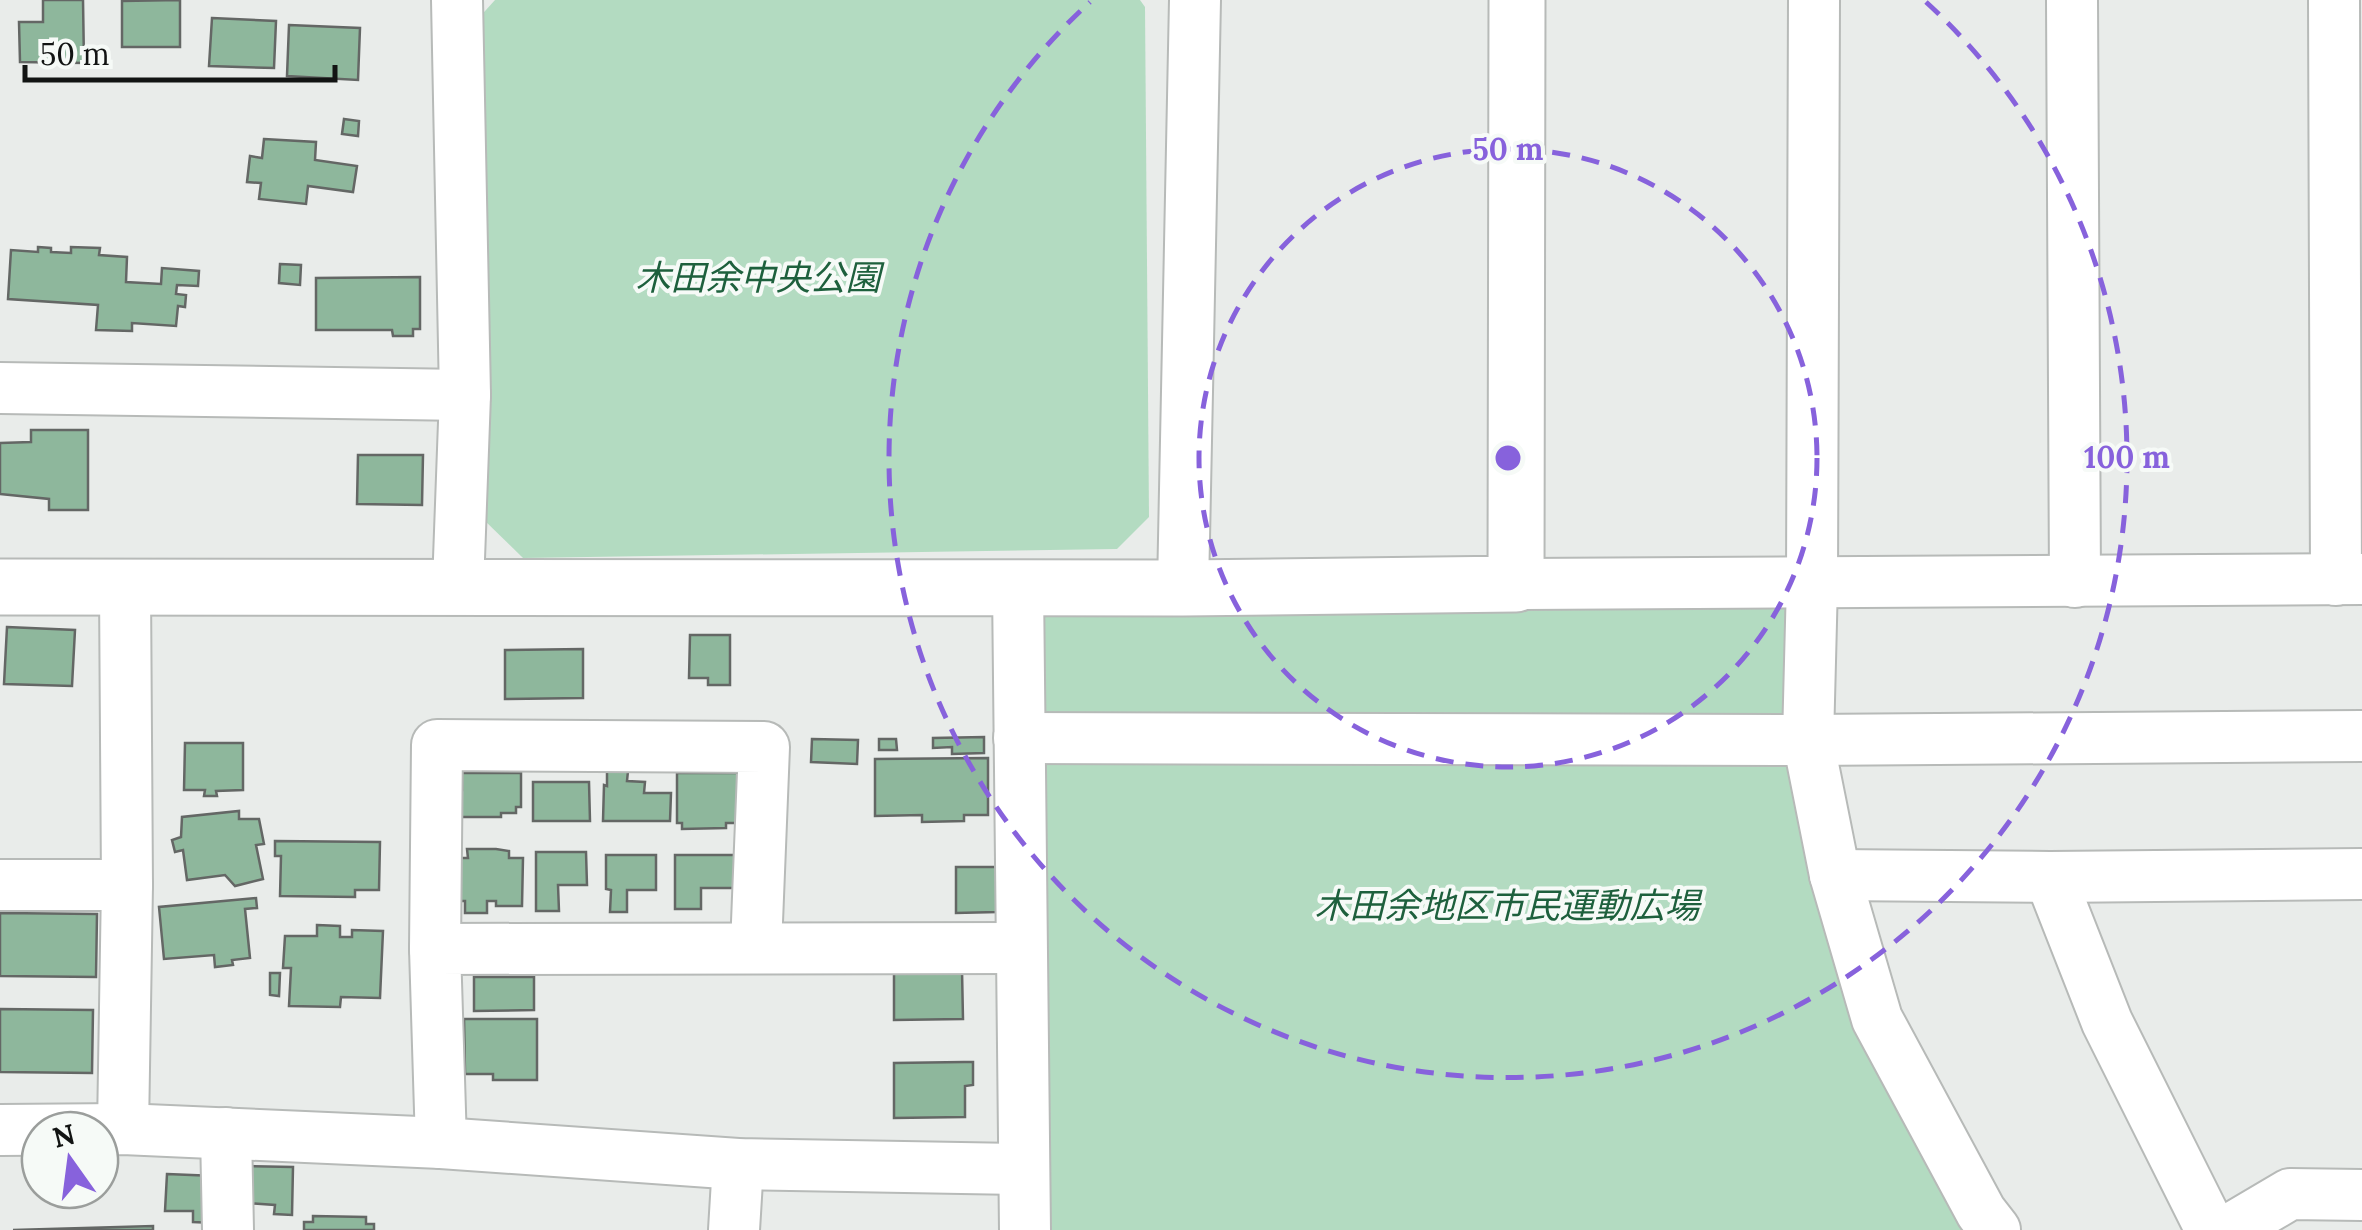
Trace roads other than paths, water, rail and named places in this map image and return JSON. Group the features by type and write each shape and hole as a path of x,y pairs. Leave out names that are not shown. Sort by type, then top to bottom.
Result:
{"street":[{"path":"457,0 466,394 458,586"},
{"path":"1183,588 1196,0"},
{"path":"1516,584 1517,0"},
{"path":"1814,0 1808,740 1836,875 1877,1019 1982,1212 1996,1230"},
{"path":"2072,0 2075,582"},
{"path":"0,587 1183,588 2349,579 2334,0"},
{"path":"0,388 466,394"},
{"path":"1018,586 1025,1230"},
{"path":"123,1128 127,885 124,588"},
{"path":"1019,738 1808,740 2362,736"},
{"path":"441,1142 435,949 437,745 764,747 756,948"},
{"path":"1836,875 2050,878 2362,874"},
{"path":"2050,878 2108,1022 2211,1230"},
{"path":"0,885 127,885"},
{"path":"435,949 1021,948"},
{"path":"0,1130 123,1128 441,1142 738,1164 1024,1169"},
{"path":"226,1133 228,1230"},
{"path":"734,1230 738,1164"},
{"path":"2229,1230 2290,1194 2362,1195"}],"park label":[{"name":"木田余中央公園","path":"758,278"},
{"name":"木田余地区市民運動広場","path":"1507,906"}]}
